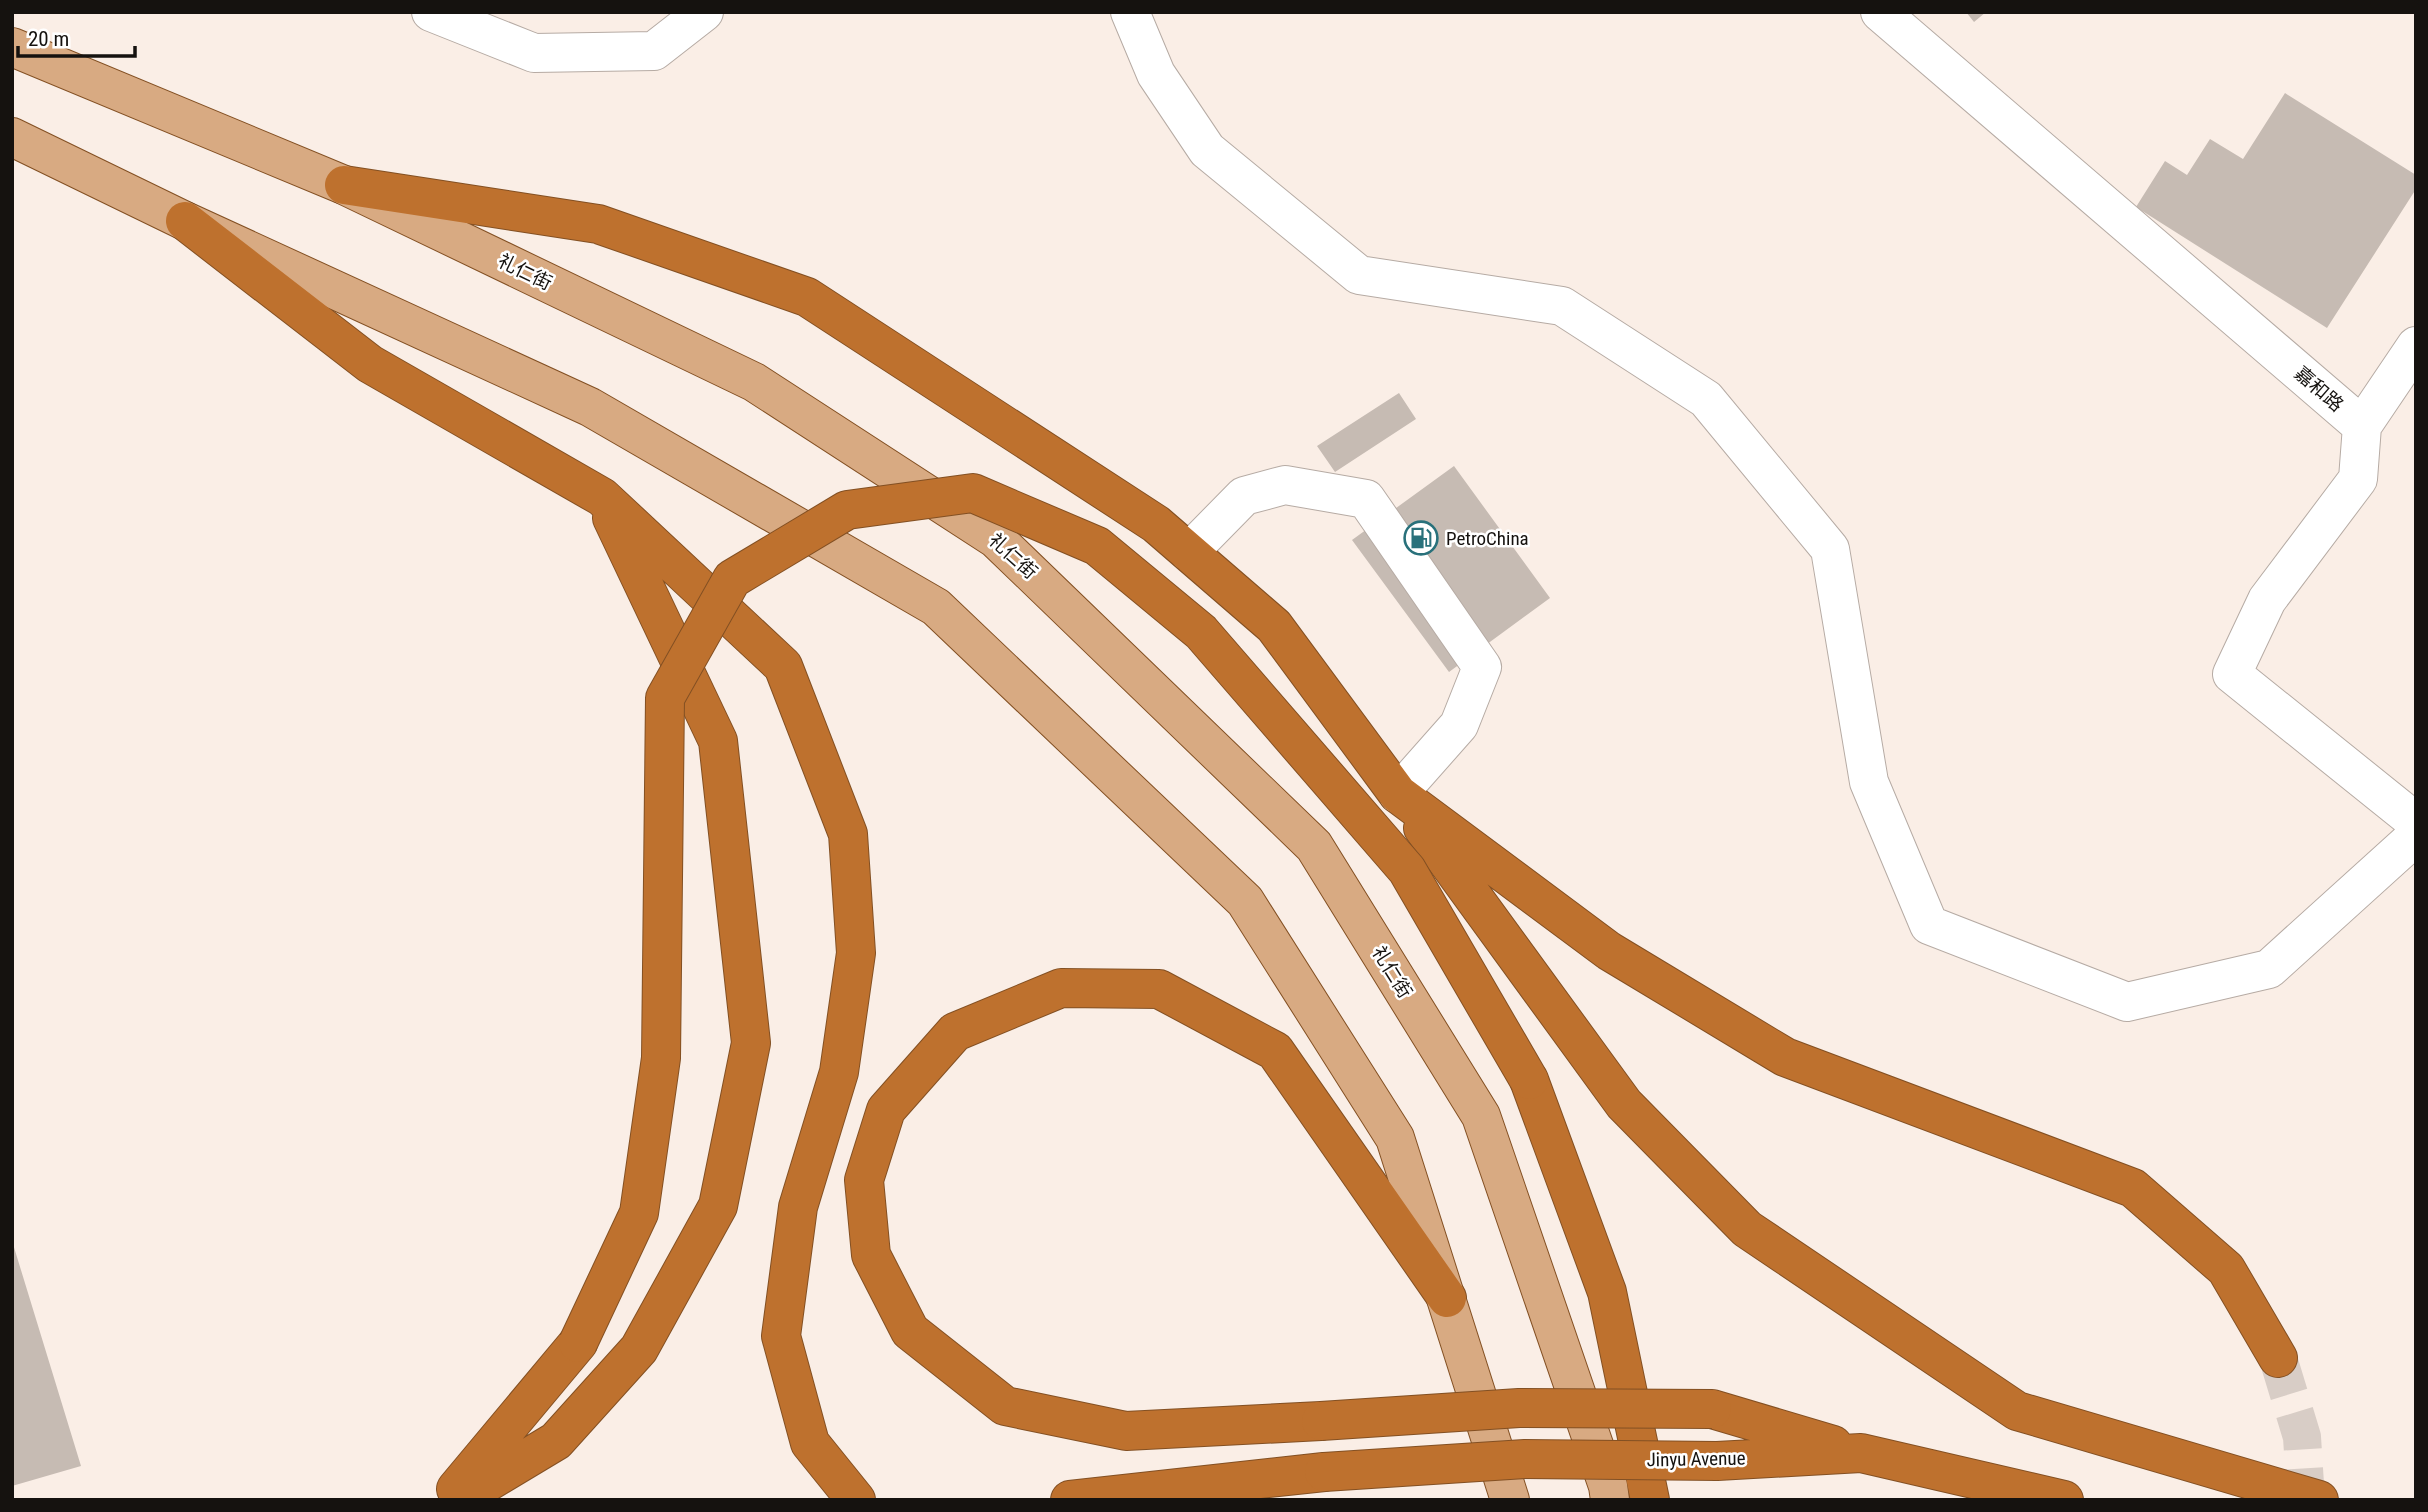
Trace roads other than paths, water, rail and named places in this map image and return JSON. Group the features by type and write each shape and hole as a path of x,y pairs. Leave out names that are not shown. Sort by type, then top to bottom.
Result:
{"highway":[{"path":"344,185 598,224 807,296 1156,524 1274,626 1624,1104 1747,1229 2017,1411 2319,1500"},
{"path":"185,221 370,364 602,497 783,666 848,834 856,953 839,1072 798,1207 781,1336 810,1443 856,1500"},
{"path":"447,1500 578,1343 639,1213 661,1058 665,698 733,579 847,510 973,493 1097,546 1201,632 1407,870 1529,1080 1607,1292 1650,1500"},
{"path":"458,1500 556,1440 639,1349 718,1206 751,1043 718,741 602,497"},
{"path":"1398,794 1609,951 1785,1058 1958,1120 2133,1188 2226,1269 2278,1358"},
{"path":"1447,1298 1275,1051 1159,989 1061,988 955,1032 886,1110 864,1180 871,1255 911,1331 1005,1406 1126,1432 1519,1408 1712,1409 1861,1453"},
{"name":"Jinyu Avenue","path":"1070,1500 1324,1472 1525,1459 1717,1461 1861,1453 2064,1500"}],"main road":[{"name":"礼仁街","path":"12,47 344,185 754,382 996,538 1314,846 1481,1116 1609,1493"},
{"path":"12,137 185,221 590,407 936,607 1245,901 1395,1138 1510,1499"}],"street":[{"path":"431,12 534,52 547,52 654,51 704,12"},
{"path":"1130,12 1156,74 1207,150 1359,275 1562,306 1706,399 1830,549 1869,782 1929,925 2127,1002 2269,970 2416,836"},
{"name":"嘉和路","path":"1880,12 2362,426 2358,479 2267,600 2232,674 2416,822"},
{"path":"2362,426 2416,346"},
{"path":"1189,552 1244,496 1284,485 1366,499 1482,667 1459,725 1398,794"}],"tunnel":[{"path":"2278,1358 2302,1437 2306,1500"}],"place":[{"name":"PetroChina","path":"1421,538"}]}
